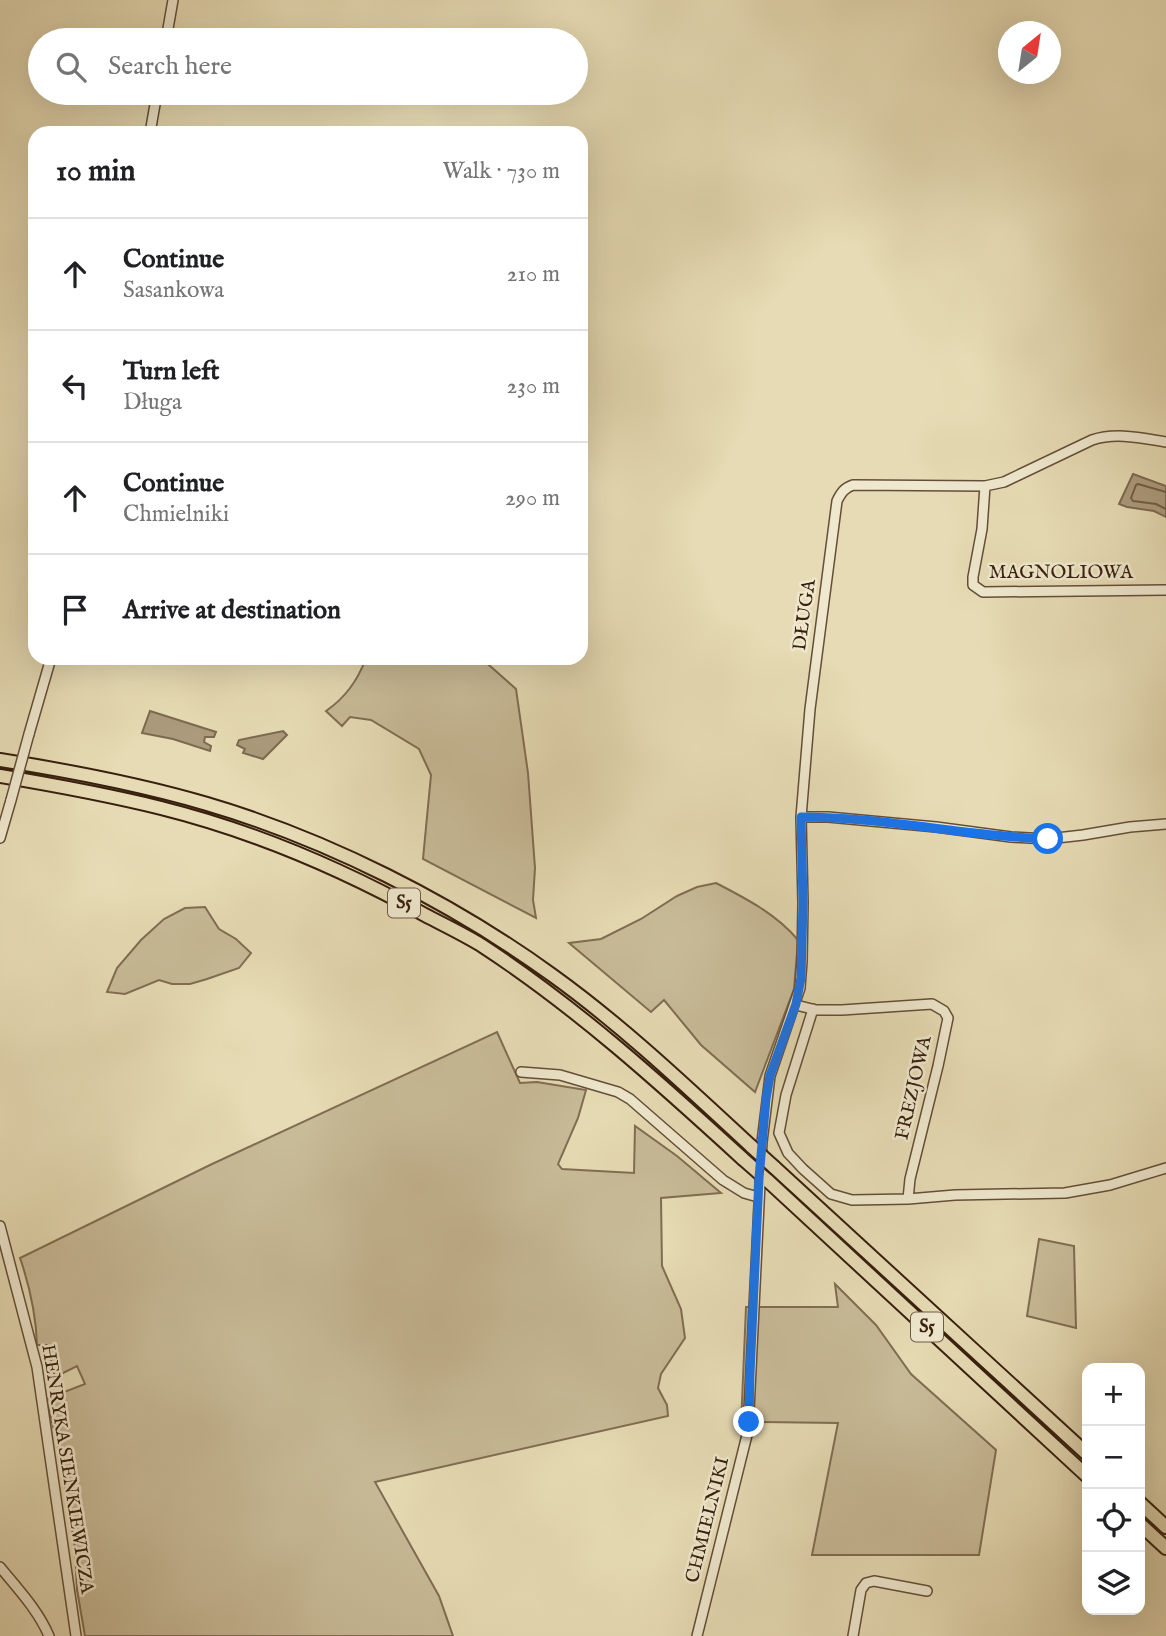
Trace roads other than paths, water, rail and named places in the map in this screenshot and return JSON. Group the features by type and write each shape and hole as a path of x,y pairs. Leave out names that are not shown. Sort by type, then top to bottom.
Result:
{"highway":[{"name":"S5","path":"0,760 79,773 155,790 267,824 313,842 400,883 495,936 551,974 638,1042 1082,1449"},
{"name":"S5","path":"0,776 102,794 235,830 339,871 478,944 599,1031 661,1084 1082,1471"},
{"path":"1145,1508 1166,1527"},
{"path":"1145,1529 1166,1548"}],"street":[{"path":"168,28 173,0"},
{"path":"151,126 155,105"},
{"name":"DŁUGA","path":"770,1076 800,988 803,961 801,817 810,709 835,511 841,493 847,487 863,484 985,486 1004,482 1085,443 1106,436 1166,442"},
{"name":"MAGNOLIOWA","path":"985,486 982,528 973,577 973,585 983,592 1166,590"},
{"path":"0,838 49,665"},
{"path":"801,817 828,817 1048,839 1166,824"},
{"name":"FREZJOWA","path":"796,1004 813,1009 842,1010 932,1004 944,1011 948,1018 910,1179 908,1199"},
{"path":"813,1009 786,1095 779,1133 789,1153 831,1194 852,1200 1065,1193 1110,1185 1166,1168"},
{"path":"521,1072 560,1075 618,1092 630,1099 723,1180 744,1193 758,1197"},
{"name":"CHMIELNIKI","path":"697,1636 748,1431 758,1197 770,1076"},
{"name":"HENRYKA SIENKIEWICZA","path":"0,1226 37,1367 76,1636"},
{"path":"1,1572 32,1606 50,1636"},
{"path":"853,1636 861,1590 866,1583 874,1581 927,1591"}],"water":[{"path":"1133,474 1166,486 1166,517 1154,511 1119,504"},
{"path":"150,711 216,732 214,737 205,737 204,742 211,746 210,751 173,739 142,733"},
{"path":"283,731 287,735 263,759 243,753 245,749 237,745 239,740"}]}
